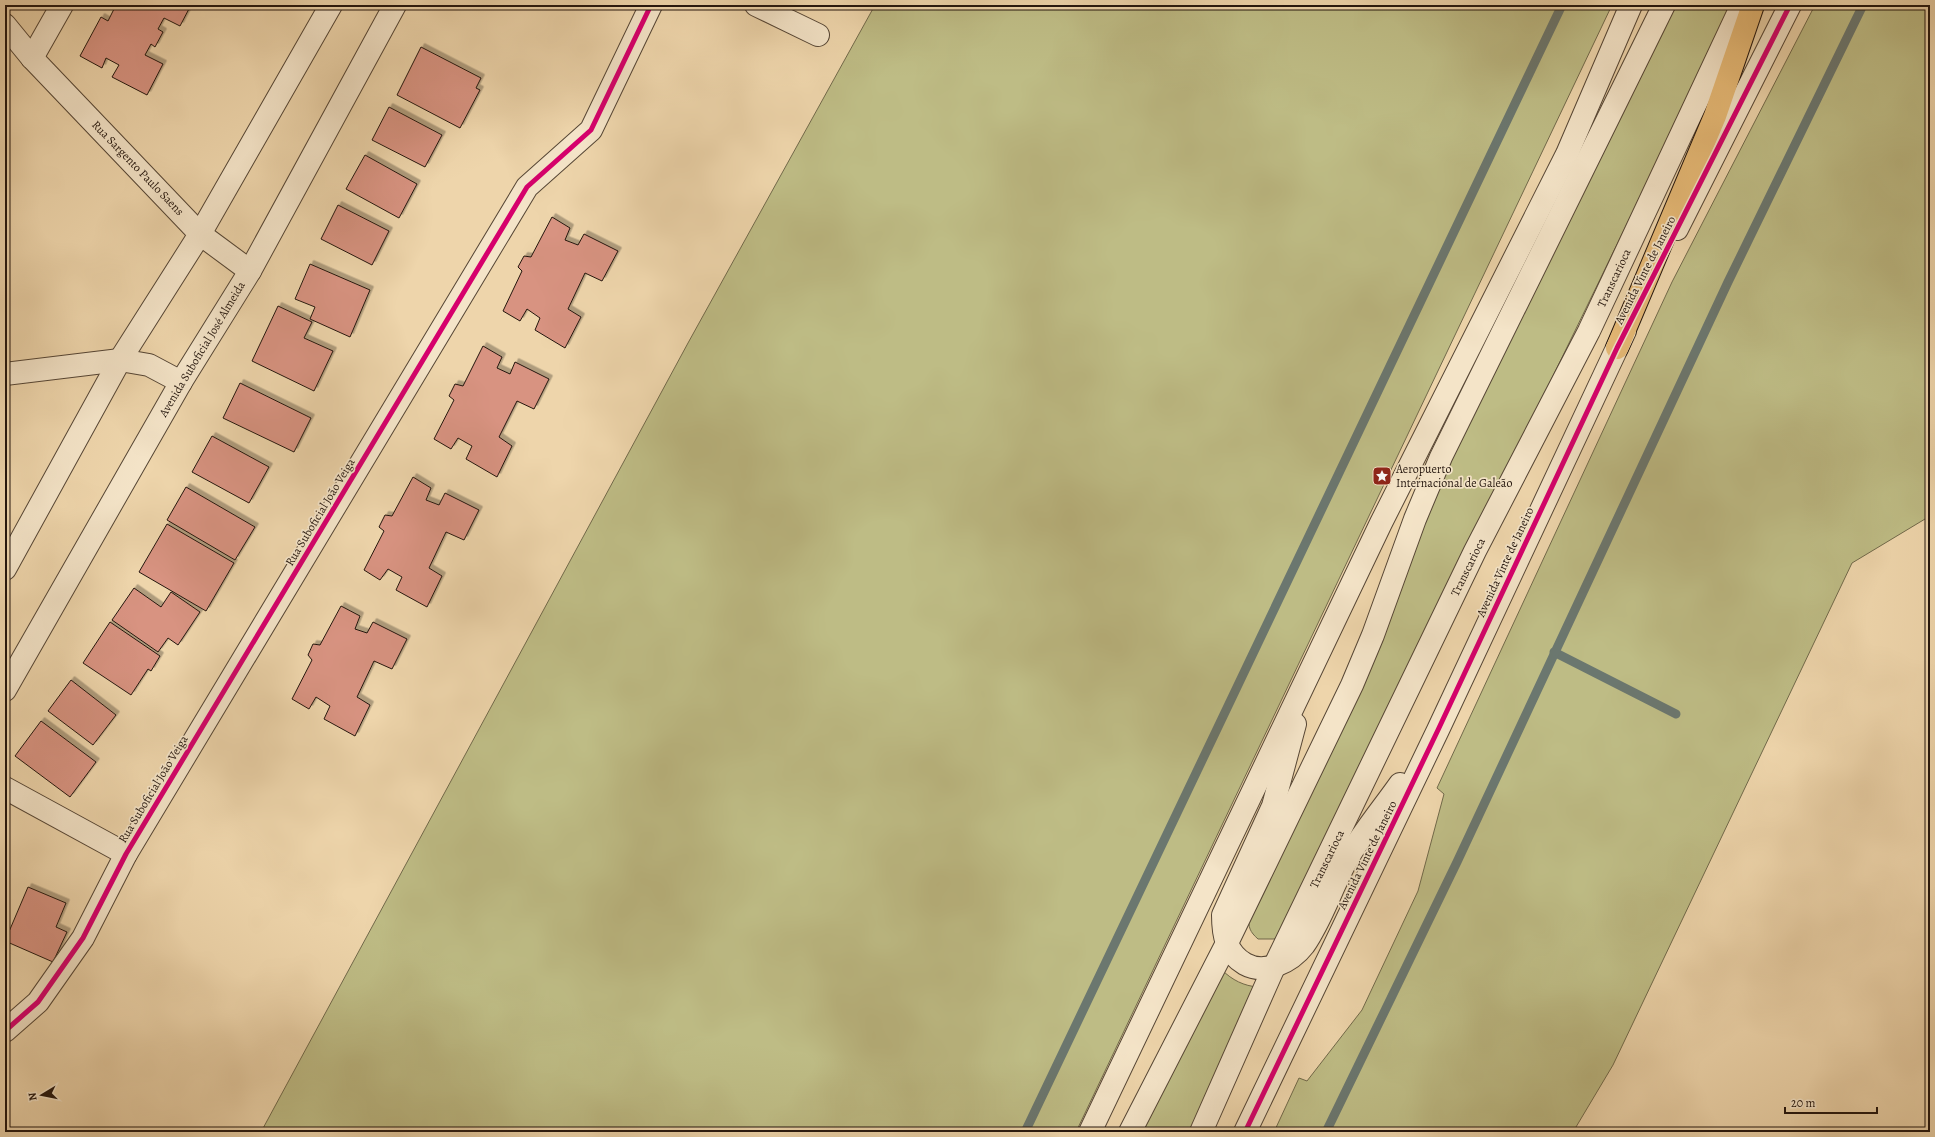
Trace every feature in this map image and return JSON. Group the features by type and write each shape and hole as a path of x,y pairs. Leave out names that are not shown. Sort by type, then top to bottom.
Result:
{"main road":[{"path":"1617,348 1715,116 1753,5"}],"street":[{"path":"32,58 62,5"},
{"path":"5,569 120,360 200,234 331,5"},
{"name":"Avenida Suboficial José Almeida","path":"5,690 181,382 250,271 395,5"},
{"name":"Rua Suboficial João Veiga","path":"5,1031 38,1002 83,938 126,854 527,187 591,130 651,5"},
{"path":"756,5 818,36"},
{"path":"1090,1132 1381,523 1567,154 1632,5"},
{"path":"1130,1132 1227,943 1352,685 1374,635 1415,519 1441,457 1664,5"},
{"name":"Transcarioca","path":"1201,1132 1274,967 1475,551 1589,330 1742,5"},
{"name":"Avenida Vinte de Janeiro","path":"1245,1132 1438,730 1617,348 1790,5"},
{"name":"Rua Sargento Paulo Saens","path":"5,25 32,58 200,234 250,271"},
{"path":"5,374 120,360 149,365 181,382"},
{"path":"1311,669 1273,806 1223,915 1223,930 1227,943 1234,956 1248,966 1261,968 1274,967 1290,959 1303,946 1349,856 1438,730"},
{"path":"5,788 126,854"}],"shaded area":[{"path":"875,5 1612,5 1076,1132 261,1132 688,343"},
{"path":"1671,5 1736,5 1698,78 1281,935 1274,939 1258,939 1250,929 1249,917 1452,459"},
{"path":"1815,5 1930,5 1930,516 1852,563 1613,1065 1573,1132 1274,1132 1299,1078 1307,1081 1362,1010 1418,891 1444,794 1437,788 1672,282"},
{"path":"1222,970 1238,982 1258,987 1192,1132 1138,1132"}],"building":[{"path":"107,5 191,5 180,26 164,18 158,29 163,32 155,47 151,44 145,55 163,64 147,95 112,77 119,65 106,58 102,68 80,56 101,17 108,21 114,9"},
{"path":"421,47 481,78 476,88 480,90 460,128 397,95"},
{"path":"389,107 442,135 425,167 372,140"},
{"path":"365,155 417,184 399,218 346,189"},
{"path":"338,205 389,231 372,265 321,239"},
{"path":"552,217 570,228 565,240 578,245 584,234 618,251 602,281 585,273 568,309 581,317 565,348 535,330 540,318 527,309 520,321 503,311 522,271 518,267 524,256 531,257"},
{"path":"310,264 370,290 350,337 310,319 315,307 295,299"},
{"path":"278,306 312,322 304,338 333,351 314,391 252,361"},
{"path":"483,346 502,357 497,368 510,374 515,362 549,379 534,409 517,401 499,437 512,446 497,477 466,459 472,446 458,438 451,449 434,439 454,400 449,396 455,384 463,386"},
{"path":"240,383 311,418 294,452 223,418"},
{"path":"212,436 269,467 249,503 192,472"},
{"path":"413,477 431,488 426,500 439,505 445,493 479,510 464,540 446,532 429,568 442,576 427,607 396,590 402,577 388,569 380,580 364,570 384,531 379,527 385,515 392,516"},
{"path":"186,487 255,527 235,560 167,520"},
{"path":"167,524 234,563 206,611 139,572"},
{"path":"134,588 161,607 171,592 200,612 178,645 168,638 158,652 112,620"},
{"path":"341,606 360,616 355,629 367,633 373,622 407,639 392,669 374,661 357,697 370,705 355,736 324,719 330,706 316,697 309,709 292,699 312,660 308,655 313,644 320,645"},
{"path":"110,622 160,656 151,671 148,669 131,695 83,663"},
{"path":"71,680 116,715 93,745 48,711"},
{"path":"41,721 96,762 70,797 15,756"},
{"path":"28,887 66,903 56,927 67,932 53,962 5,941"}],"waterway":[{"path":"1025,1132 1562,5"},
{"path":"1326,1132 1457,862 1728,282 1863,5"},
{"path":"1554,652 1676,714"}],"cycle path":[{"path":"5,1031 38,1002 83,938 126,854 527,187 591,130 651,5"},
{"path":"1245,1132 1438,730 1617,348 1790,5"}],"place":[{"name":"Aeropuerto Internacional de Galeão","path":"1382,476"}]}
